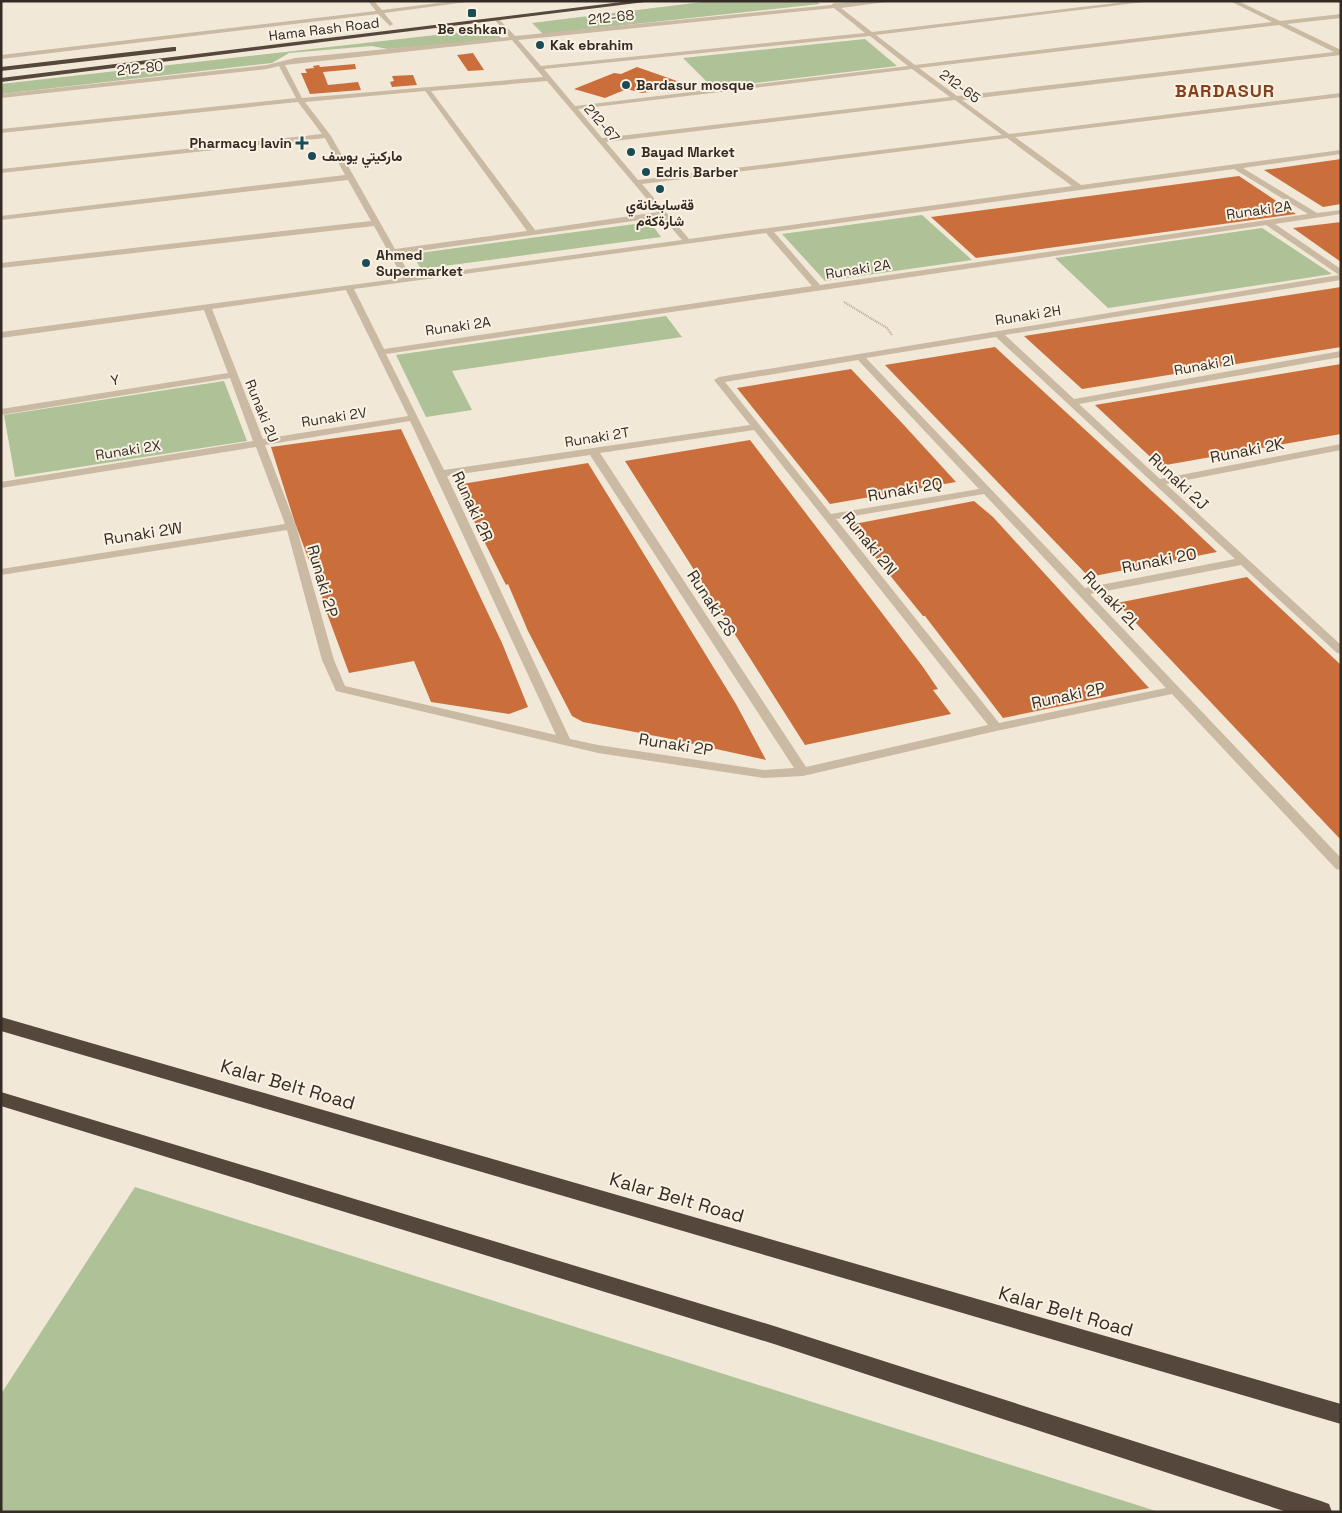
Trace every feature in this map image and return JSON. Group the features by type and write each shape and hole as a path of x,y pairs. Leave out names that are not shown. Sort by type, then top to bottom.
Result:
{"highway":[{"name":"Hama Rash Road","path":"355,28 579,1"},
{"name":"Hama Rash Road","path":"1,80 650,1"},
{"path":"227,43 232,53"},
{"path":"3,68 182,48 186,58"},
{"name":"Kalar Belt Road","path":"1,1024 1341,1414"},
{"path":"1,1098 135,1141 774,1335 1320,1512"}],"street":[{"path":"371,1 390,24"},
{"path":"1,58 471,1"},
{"name":"212-65","path":"829,1 913,67 1078,187"},
{"name":"212-68","path":"281,64 296,60 515,40 890,1"},
{"path":"539,68 871,34 1149,1"},
{"path":"1233,1 1341,53"},
{"path":"573,108 1340,17"},
{"name":"212-67","path":"498,20 687,241"},
{"path":"601,140 1341,53"},
{"path":"281,64 300,100 327,136 408,279"},
{"name":"212-80","path":"1,96 281,64"},
{"path":"1,131 300,100 428,91 548,79"},
{"path":"428,91 533,232"},
{"path":"637,182 1341,95"},
{"path":"1,171 327,136"},
{"path":"1,335 1341,152"},
{"path":"1235,166 1316,216"},
{"path":"1,218 350,177"},
{"name":"Runaki 2A","path":"380,352 1341,212"},
{"path":"393,252 664,214"},
{"path":"1,266 376,223"},
{"path":"1268,223 1341,273"},
{"path":"768,230 819,289"},
{"name":"Runaki 2H","path":"719,380 1341,277"},
{"name":"Runaki 2R","path":"350,287 380,352 442,474 564,739"},
{"name":"Runaki 2U","path":"207,307 291,526"},
{"name":"Runaki 2J","path":"998,334 1341,651"},
{"name":"Runaki 2I","path":"1072,402 1341,354"},
{"name":"Runaki 2L","path":"860,357 1341,866"},
{"name":"Y","path":"1,412 233,375"},
{"name":"Runaki 2N","path":"719,380 996,727"},
{"name":"Runaki 2V","path":"260,443 413,418"},
{"name":"Runaki 2T","path":"442,474 757,427"},
{"name":"Runaki 2X","path":"1,485 260,443"},
{"name":"Runaki 2K","path":"1158,482 1341,447"},
{"name":"Runaki 2S","path":"593,451 803,772"},
{"name":"Runaki 2Q","path":"829,517 986,491"},
{"name":"Runaki 2W","path":"1,572 291,526"},
{"name":"Runaki 2P","path":"291,526 328,660 340,688 564,739 598,749 764,774 803,772 996,727 1175,690"},
{"name":"Runaki 2O","path":"1082,592 1243,561"}],"path":[{"path":"819,289 857,308 887,328 902,350"}],"green space":[{"path":"710,1 816,1 820,4 543,34 532,23"},
{"path":"489,29 503,39 388,49 372,46 289,53 272,63 1,94 1,84"},
{"path":"865,39 897,66 713,88 683,58"},
{"path":"922,215 972,260 825,281 782,234"},
{"path":"650,222 661,237 421,269 412,254"},
{"path":"1262,228 1332,274 1108,308 1055,258"},
{"path":"666,316 682,337 452,371 472,410 426,417 396,355"},
{"path":"224,381 247,441 15,477 4,415"},
{"path":"135,1187 1159,1512 1,1512 1,1394"}],"building":[{"path":"473,53 484,70 468,71 457,55"},
{"path":"355,64 356,69 323,72 328,85 358,82 361,90 310,94 301,73 307,73 305,69 314,68 313,66 319,65 320,67"},
{"name":"Bardasur mosque","path":"637,67 677,81 649,92 642,93 627,89 605,98 574,89 614,73 621,74"},
{"path":"413,75 417,85 392,87 390,82 394,81 392,76"},
{"path":"1341,159 1341,204 1323,207 1264,170"},
{"path":"1239,176 1296,214 976,258 931,217"},
{"path":"1341,222 1341,262 1293,228 1316,225"},
{"path":"1341,287 1341,347 1082,389 1024,336"},
{"path":"995,347 1217,552 1089,577 885,365"},
{"path":"1341,364 1341,434 1160,466 1095,405"},
{"path":"851,369 956,482 830,504 737,388"},
{"path":"401,429 502,643 528,707 509,714 431,702 414,661 349,673 325,608 313,563 310,563 295,523 271,447"},
{"path":"750,440 923,667 938,689 933,690 951,714 805,745 625,461"},
{"path":"588,463 736,704 766,760 583,722 572,716 528,631 508,584 506,585 456,485"},
{"path":"974,501 993,517 1149,688 1003,718 925,616 923,616 849,525"},
{"path":"1247,577 1341,665 1341,840 1117,603"}],"place":[{"name":"Be eshkan","path":"472,13"},
{"name":"Kak ebrahim","path":"540,45"},
{"name":"Bardasur mosque","path":"626,85"},
{"name":"Pharmacy lavin","path":"302,143"},
{"name":"Bayad Market","path":"631,152"},
{"name":"ماركيتي يوسف","path":"312,156"},
{"name":"Edris Barber","path":"646,172"},
{"name":"قةسابخانةي شارةكةم","path":"660,189"},
{"name":"Ahmed Supermarket","path":"366,263"}],"district":[{"name":"BARDASUR","path":"1225,91"}]}
